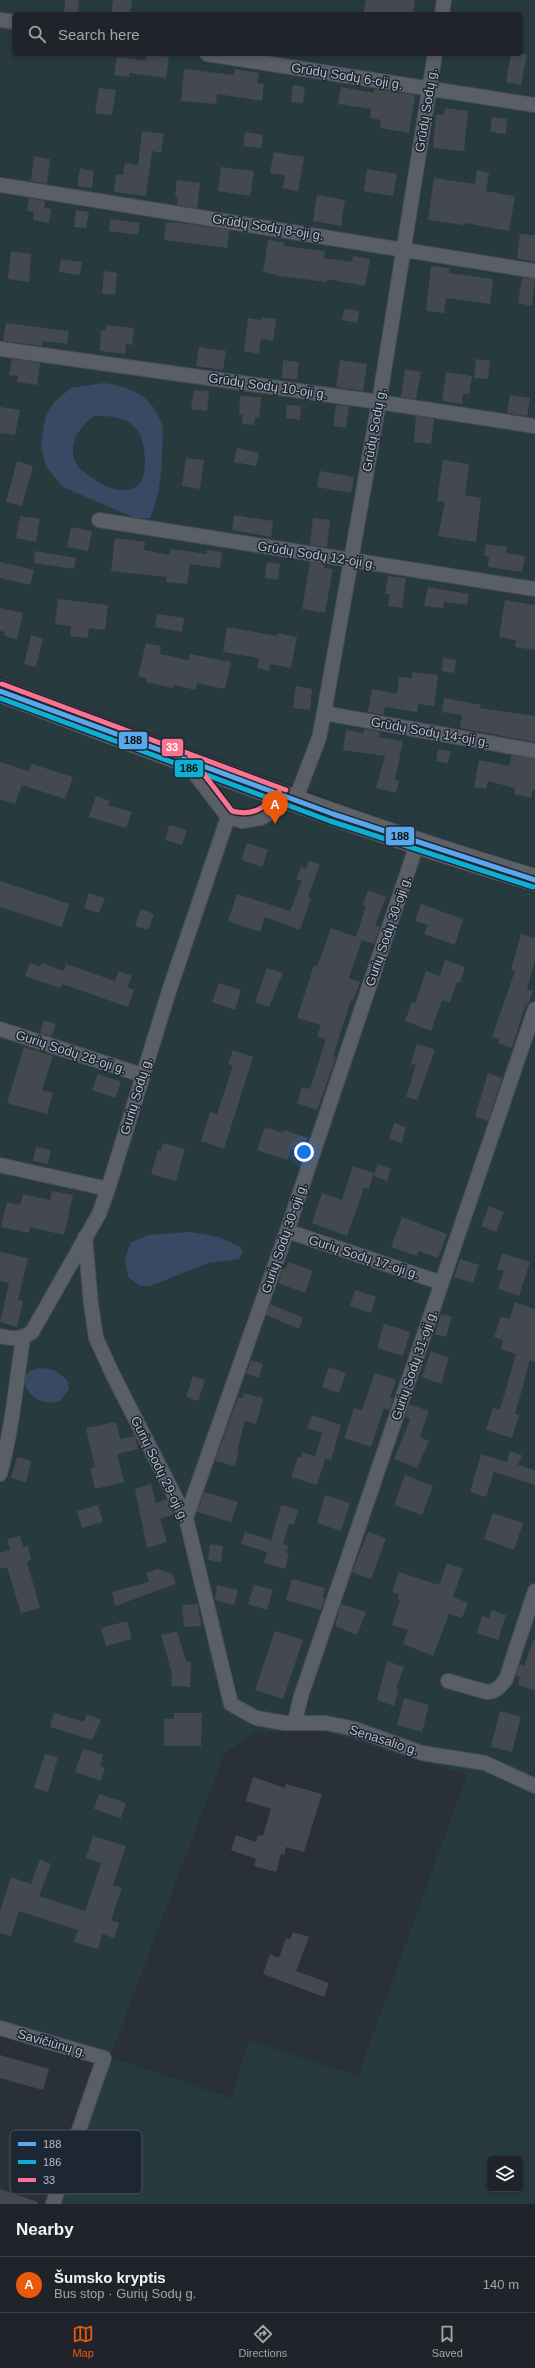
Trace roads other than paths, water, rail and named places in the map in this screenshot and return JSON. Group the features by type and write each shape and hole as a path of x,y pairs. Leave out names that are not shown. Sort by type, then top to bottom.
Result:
{"main road":[{"path":"0,691 289,799 418,844 535,880"}],"street":[{"path":"442,12 444,0"},
{"path":"0,20 12,22"},
{"name":"Grūdų Sodų 6-oji g.","path":"220,56 535,105"},
{"name":"Grūdų Sodų g.","path":"289,799 319,738 324,713 379,402 435,56"},
{"name":"Grūdų Sodų 8-oji g.","path":"0,186 535,271"},
{"name":"Grūdų Sodų 10-oji g.","path":"0,348 379,402 535,426"},
{"name":"Grūdų Sodų 12-oji g.","path":"100,520 535,589"},
{"name":"Grūdų Sodų 14-oji g.","path":"324,713 535,751"},
{"path":"184,760 228,817 242,821 260,818 289,799"},
{"name":"Gurių Sodų g.","path":"23,1338 32,1332 45,1313 85,1237 99,1214 192,918 228,817"},
{"name":"Gurių Sodų 30-oji g.","path":"186,1518 287,1231 418,844"},
{"name":"Gurių Sodų 31-oji g.","path":"295,1721 301,1696 535,1009"},
{"name":"Gurių Sodų 28-oji g.","path":"0,1029 142,1075"},
{"path":"0,1165 108,1189"},
{"name":"Gurių Sodų 17-oji g.","path":"287,1231 442,1283"},
{"name":"Gurių Sodų 29-oji g.","path":"85,1237 91,1304 96,1338 112,1375 186,1518 231,1704"},
{"path":"0,1336 14,1339 23,1338 0,1474"},
{"path":"448,1681 487,1692 493,1692 500,1687 506,1679 535,1591"},
{"name":"Senasalio g.","path":"231,1704 256,1718 285,1723 295,1721 326,1723 355,1729 422,1753 485,1763 535,1786"},
{"name":"Savičiūnų g.","path":"0,2028 104,2058 79,2130"},
{"name":"Savičiūnų g.","path":"53,2204 56,2194"}],"water":[{"path":"104,383 123,387 147,400 158,415 163,431 161,469 158,494 150,518 135,518 63,487 46,467 41,446 45,418 54,402 71,388","holes":["94,416 107,416 126,421 139,432 142,440 145,463 144,475 139,483 133,488 117,490 99,483 79,468 74,458 74,444 83,425"]},
{"path":"191,1232 218,1237 241,1247 243,1252 239,1259 208,1263 150,1286 140,1286 128,1277 125,1258 131,1242 149,1235"},
{"path":"42,1368 55,1370 68,1381 69,1389 60,1401 49,1403 40,1400 32,1395 27,1389 25,1382 26,1375 32,1370"}],"place":[{"name":"Šumsko kryptis","path":"275,824"}]}
